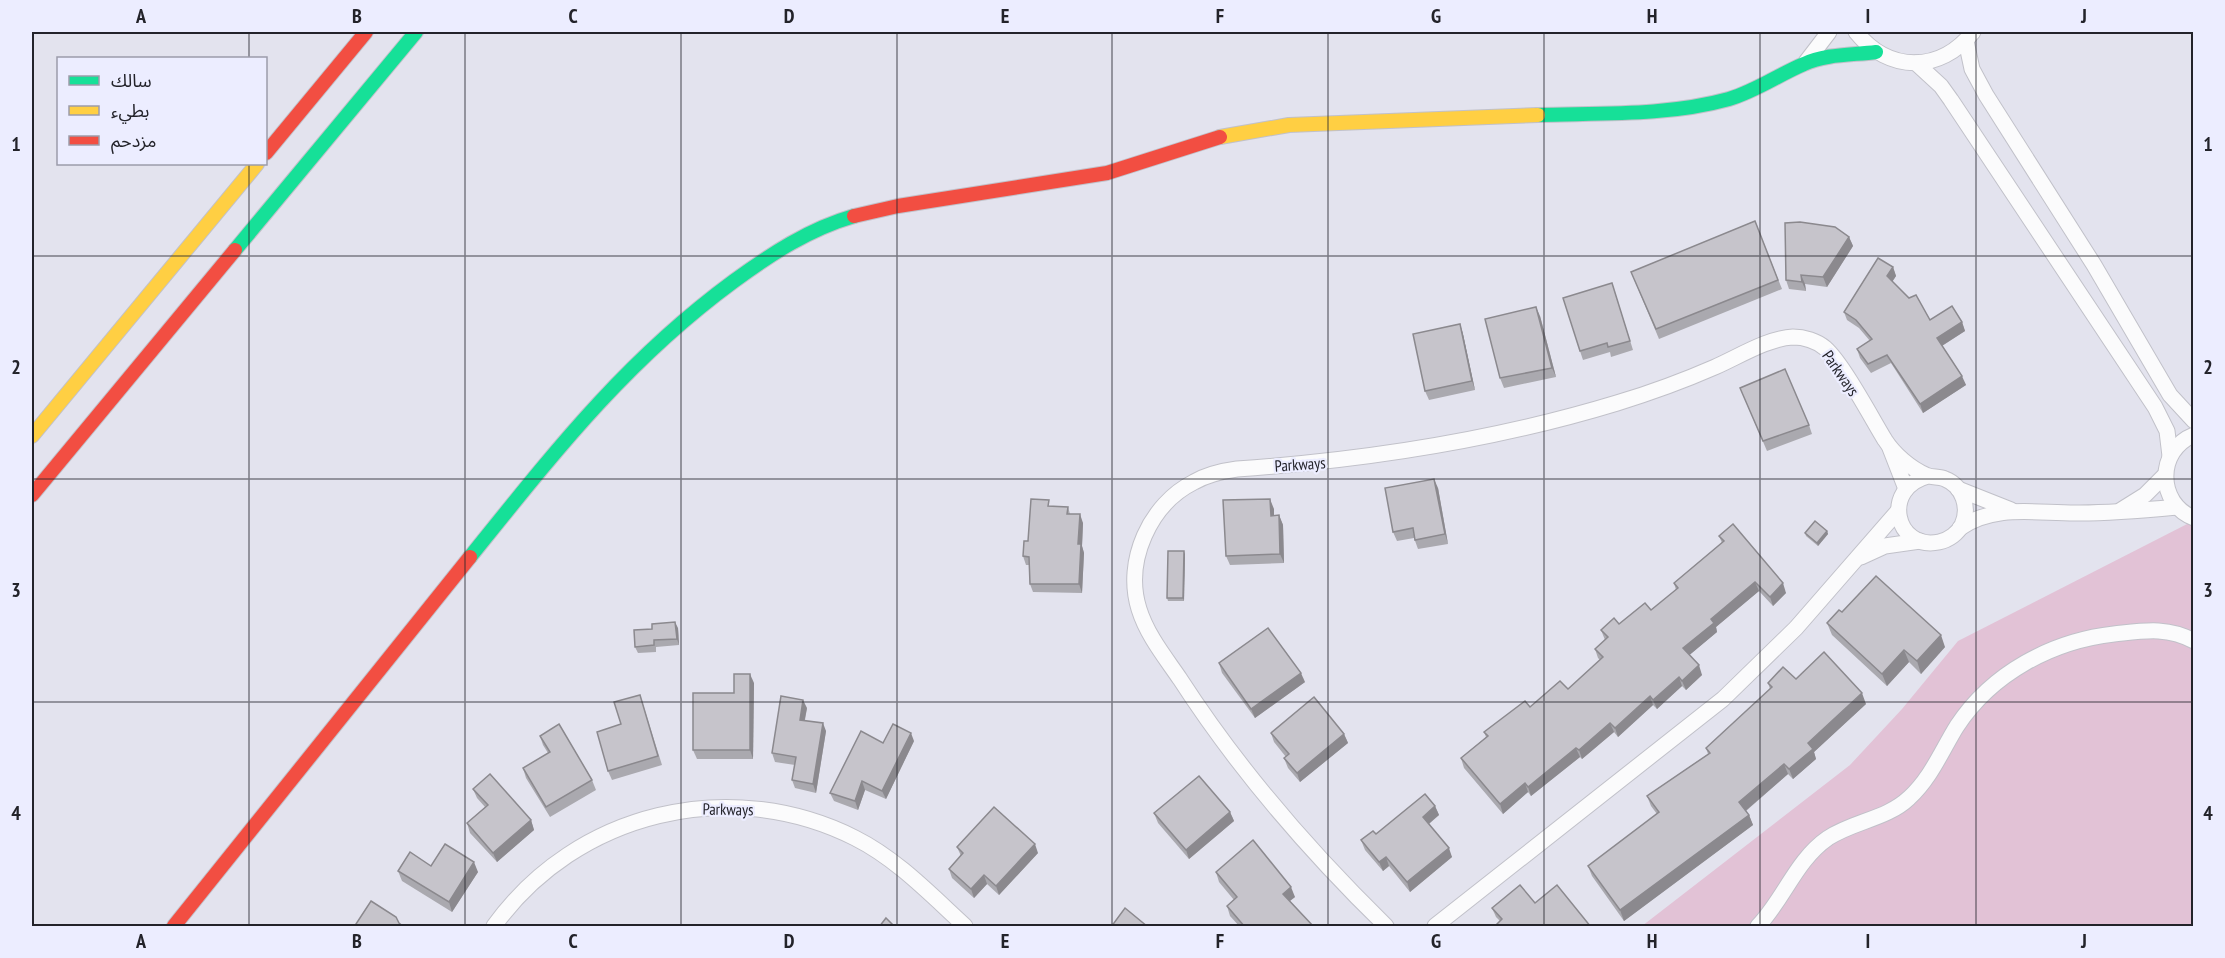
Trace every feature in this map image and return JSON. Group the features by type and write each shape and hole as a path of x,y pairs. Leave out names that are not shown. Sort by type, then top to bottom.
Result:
{"street":[{"path":"267,152 366,32"},
{"path":"32,495 416,32"},
{"path":"1805,63 1829,32"},
{"path":"1856,32 1876,52 1895,60 1916,63 1943,57 1969,36 1979,82 2094,265 2170,395 2193,421"},
{"path":"174,927 586,412 648,348 682,320 769,256 808,234 841,220 887,208 1107,173 1197,143 1258,129 1320,123 1672,110 1738,96 1781,78 1805,63 1840,54 1876,52"},
{"path":"1916,63 1951,99 2155,407 2167,431 2170,456"},
{"path":"32,436 256,165"},
{"name":"Parkways","path":"1386,927 1296,833 1245,771 1198,707 1146,627 1135,589 1139,550 1158,512 1174,495 1204,477 1237,469 1407,453 1522,430 1635,398 1690,378 1774,342 1795,337 1816,342 1833,356 1889,445 1907,463 1928,476"},
{"path":"2193,435 2178,445 2170,456 2165,475 2166,487 2177,507 2193,518"},
{"name":"Parkways","path":"1889,445 1895,468 1906,489"},
{"path":"2121,510 2145,495 2165,475"},
{"path":"1435,927 1723,699 1796,628 1856,560 1898,511 1900,499 1906,489 1916,480 1928,476 1945,479 1958,489 2013,511"},
{"path":"1958,489 1966,508 1960,528"},
{"path":"1856,560 1886,546 1920,541 1938,543 1980,517 2013,511 2061,513 2177,507"},
{"path":"1898,511 1907,532 1920,541"},
{"path":"1758,927 1771,913 1808,855 1827,838 1850,826 1892,810 1908,799 1922,785 1958,725 1976,702 2021,665 2055,648 2102,636 2167,630 2193,641"},
{"name":"Parkways","path":"494,927 526,889 553,864 589,841 636,821 664,813 704,807 743,807 783,812 821,823 848,835 887,858 965,927"}],"shaded area":[{"path":"2193,521 2193,926 1642,926 1850,765 1902,709 1958,641"}],"building":[{"path":"1755,221 1778,280 1656,329 1631,272"},
{"path":"1800,222 1835,227 1849,237 1823,277 1801,275 1802,282 1786,280 1785,223"},
{"path":"1878,258 1893,267 1887,276 1909,298 1916,295 1930,320 1952,306 1962,322 1937,338 1962,376 1920,404 1887,355 1868,364 1857,349 1872,339 1856,320 1844,312"},
{"path":"1612,283 1630,341 1608,347 1607,343 1580,351 1563,298"},
{"path":"1536,307 1552,368 1500,378 1485,319"},
{"path":"1460,324 1472,381 1425,391 1413,334"},
{"path":"1785,369 1809,425 1763,441 1740,388"},
{"path":"1434,479 1445,534 1415,540 1413,528 1393,532 1385,488"},
{"path":"1031,499 1049,500 1048,506 1068,507 1067,514 1080,514 1079,584 1030,584 1029,557 1023,556 1024,541 1028,541"},
{"path":"1270,499 1271,516 1279,515 1280,554 1226,556 1223,500"},
{"path":"1815,521 1827,531 1817,543 1805,533"},
{"path":"1733,524 1783,583 1770,597 1755,582 1711,619 1714,623 1683,648 1699,665 1682,681 1679,677 1653,700 1650,696 1615,728 1610,723 1579,750 1576,748 1528,787 1525,783 1500,804 1461,758 1488,736 1484,732 1525,701 1530,707 1560,681 1568,689 1603,657 1595,649 1608,637 1601,630 1614,618 1619,624 1645,603 1651,610 1678,588 1674,583 1724,541 1719,536"},
{"path":"1168,551 1184,551 1183,598 1167,598"},
{"path":"1876,576 1941,635 1917,661 1904,650 1882,674 1827,623 1839,610 1842,612"},
{"path":"675,622 677,639 654,640 654,645 635,647 634,630 652,629 652,624"},
{"path":"1268,628 1301,673 1251,709 1219,663"},
{"path":"1824,652 1862,693 1808,743 1813,749 1789,769 1784,764 1739,802 1749,815 1620,910 1588,866 1659,812 1647,796 1710,753 1706,748 1772,687 1768,683 1783,667 1796,679"},
{"path":"734,674 750,674 750,750 693,750 693,693 734,693"},
{"path":"640,695 658,756 608,771 597,732 621,724 614,702"},
{"path":"781,696 803,700 800,720 823,723 813,784 792,780 796,757 772,753"},
{"path":"1314,697 1344,734 1297,773 1284,758 1289,754 1271,733"},
{"path":"559,724 592,780 546,807 523,768 550,752 540,736"},
{"path":"893,724 911,733 882,791 862,781 855,801 830,793 861,731 883,743"},
{"path":"490,774 531,820 493,853 467,823 488,805 473,789"},
{"path":"1199,776 1230,812 1186,850 1154,813"},
{"path":"1425,794 1435,806 1423,817 1449,848 1407,882 1386,857 1379,862 1361,840 1373,831 1376,834"},
{"path":"994,807 1035,844 996,886 984,875 971,889 949,869 963,853 957,847"},
{"path":"1253,840 1291,887 1283,894 1314,927 1245,927 1227,906 1237,897 1216,872"},
{"path":"445,844 474,862 449,902 398,871 410,852 431,866"},
{"path":"1520,885 1535,903 1557,885 1591,927 1494,927 1502,919 1492,908"},
{"path":"371,901 396,917 404,927 354,927"},
{"path":"1125,908 1148,927 1111,927"},
{"path":"886,918 895,927 879,927"}],"traffic: fast":[{"path":"235,250 416,32"},
{"path":"1538,115 1634,113 1706,104 1739,96 1812,61 1876,52"},
{"path":"470,557 592,410 658,343 762,261 806,235 854,216"}],"traffic: slow":[{"path":"1220,137 1289,125 1538,115"},
{"path":"32,436 256,165"}],"traffic: jam":[{"path":"267,152 366,32"},
{"path":"854,216 898,206 1107,173 1220,137"},
{"path":"32,495 235,250"},
{"path":"174,926 470,557"}]}
